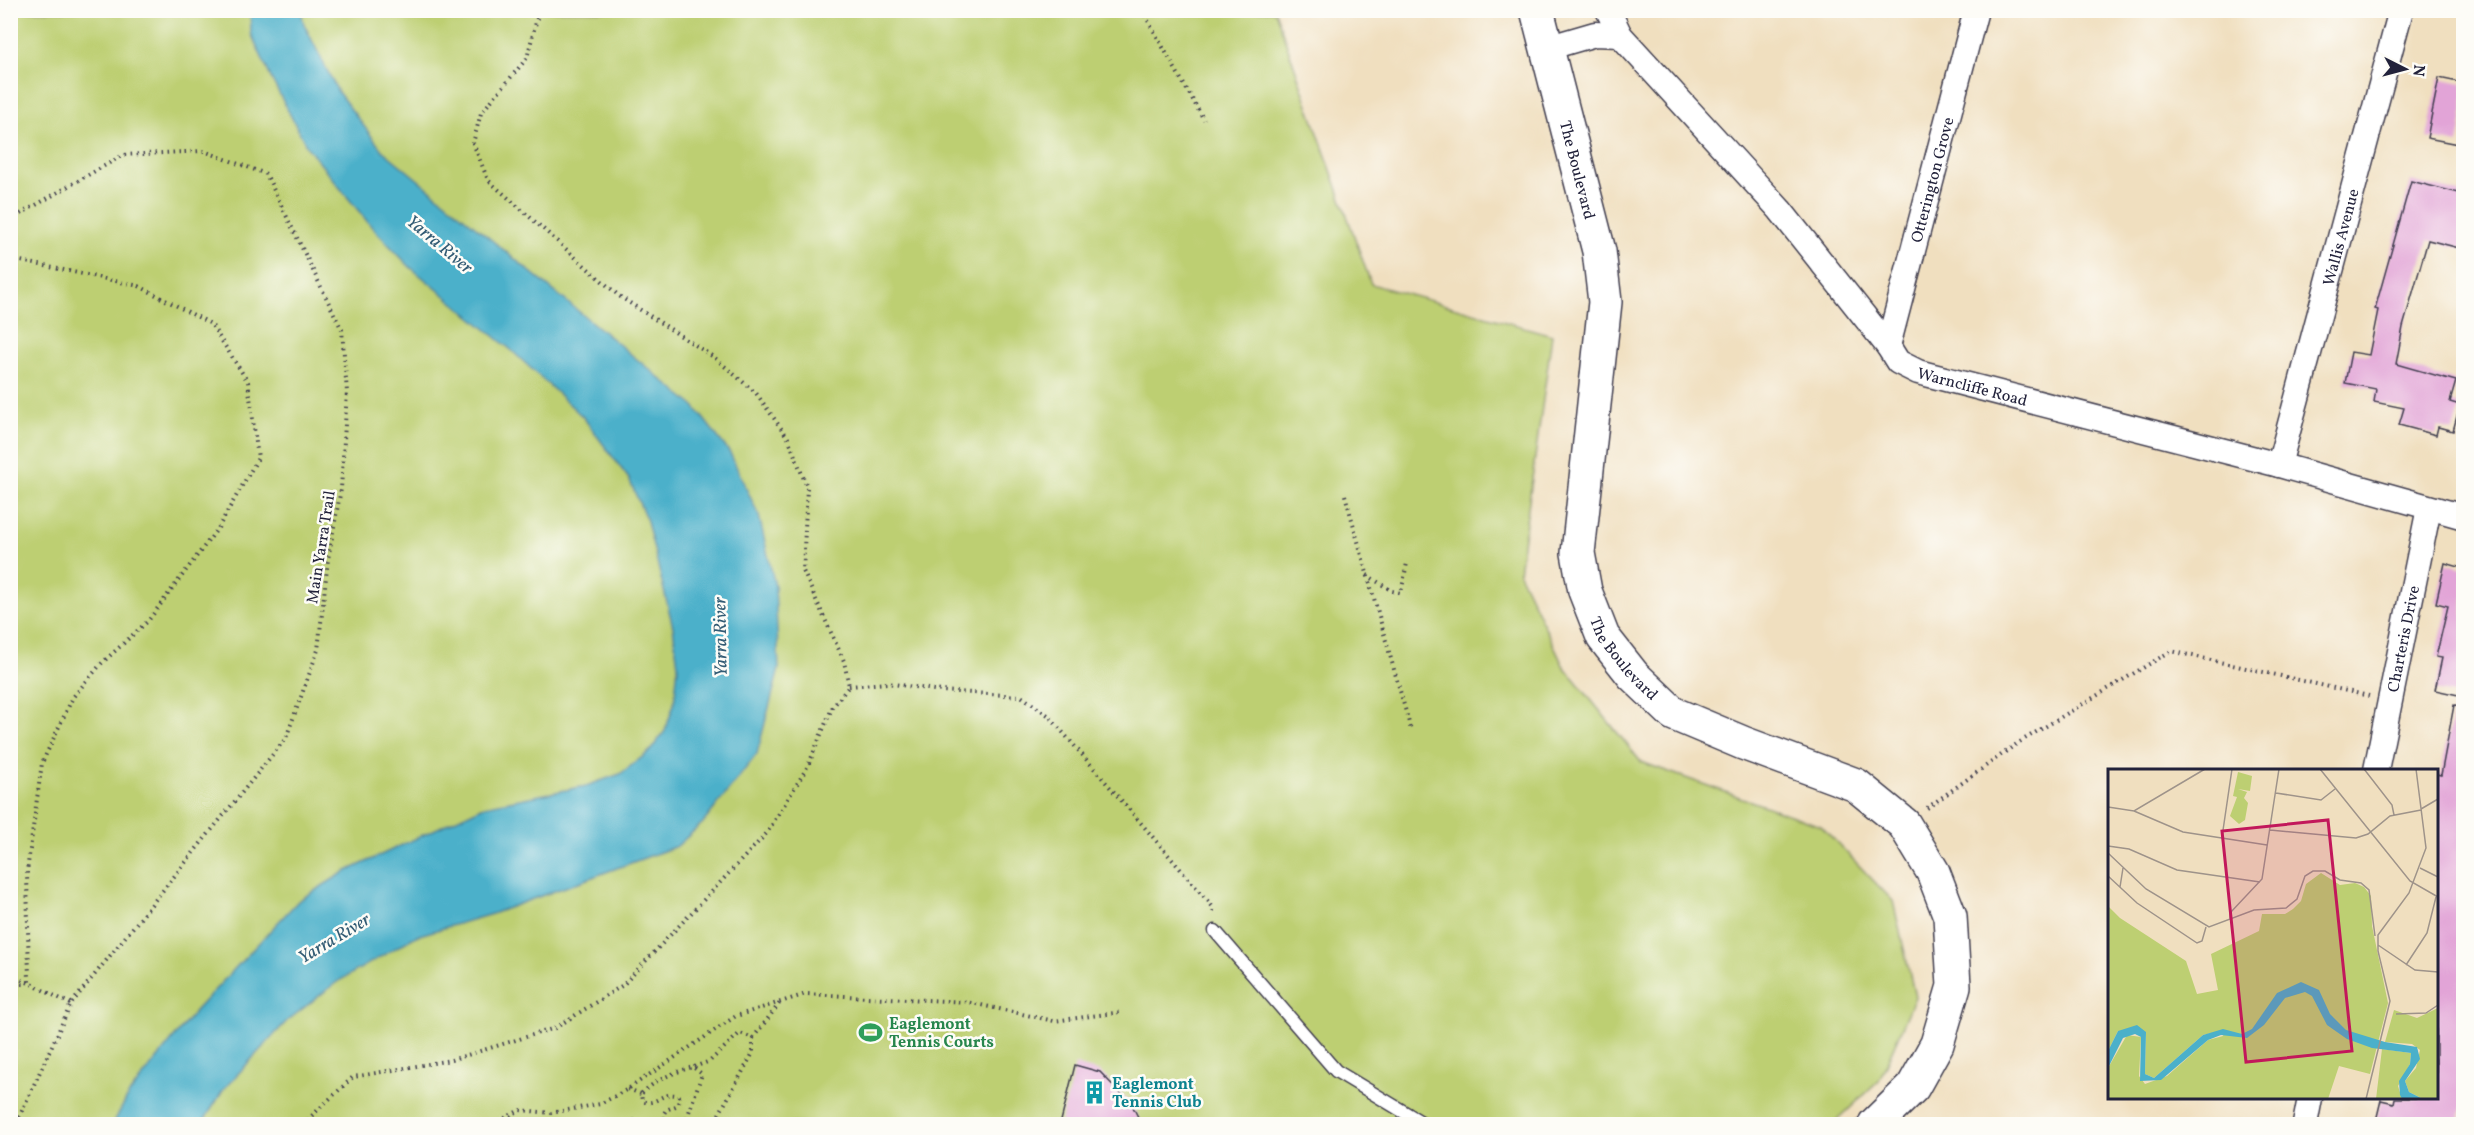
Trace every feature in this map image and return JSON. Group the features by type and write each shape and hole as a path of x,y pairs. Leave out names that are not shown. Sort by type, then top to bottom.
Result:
{"street":[{"name":"The Boulevard","path":"1536,10 1599,251 1605,302 1578,553 1586,591 1603,637 1633,675 1674,714 1743,743 1856,785 1904,824 1933,872 1950,916 1954,986 1937,1044 1913,1087 1875,1125"},
{"name":"Warncliffe Road","path":"1608,10 1620,35 1780,210 1888,346 1898,362 1918,372 2279,465 2463,517"},
{"name":"Otterington Grove","path":"1888,346 1976,10"},
{"name":"Wallis Avenue","path":"2279,465 2401,10"},
{"path":"1547,48 1595,34 1620,35"},
{"name":"Charteris Drive","path":"2376,769 2429,508"},
{"path":"2305,1125 2310,1099"}],"lane":[{"path":"1215,931 1336,1071 1424,1125"}],"path":[{"path":"539,10 527,58 481,114 473,143 488,180 619,296 715,358 756,393 788,438 807,487 803,571 844,661 849,686"},
{"path":"1142,10 1204,120"},
{"name":"Main Yarra Trail","path":"10,220 123,155 204,151 266,174 342,330 347,392 341,489 328,559 318,650 286,738 71,1004 16,1125"},
{"path":"10,264 21,261 139,286 212,324 248,382 258,459 218,528 148,621 102,663 73,698 42,763 27,871 29,983"},
{"path":"1345,495 1411,730"},
{"path":"1366,575 1392,591 1401,593 1407,563"},
{"path":"1904,824 2018,743 2171,651 2390,701"},
{"path":"303,1125 353,1077 451,1059 555,1028 623,985 767,833 807,766 832,708 849,686 887,683 941,691 1021,696 1048,715 1213,907 1215,931"},
{"path":"10,976 71,1004"},
{"path":"10,984 29,983"},
{"path":"494,1125 520,1110 551,1113 600,1104 628,1089 736,1016 806,994 828,993 967,1002 1054,1021 1122,1012"},
{"path":"715,1125 753,1053 753,1038 783,1000"},
{"path":"665,1125 663,1115 666,1110 678,1106 679,1096 673,1094 662,1096 648,1104 642,1101 642,1094 656,1082 679,1070 710,1060 740,1034 753,1038"},
{"path":"685,1125 702,1074 693,1067"},
{"path":"628,1089 642,1094"},
{"path":"629,1125 629,1122 637,1119 646,1125"}],"green space":[{"path":"10,11 1275,11 1371,284 1552,335 1519,573 1563,665 1641,762 1821,826 1893,901 1915,997 1879,1081 1833,1124 11,1124"}],"water":[{"name":"Yarra River","path":"250,11 301,11 304,24 338,92 382,150 694,406 730,453 759,516 775,586 779,669 757,754 704,822 677,846 492,914 416,936 337,982 287,1021 224,1089 202,1124 113,1124 129,1094 196,1010 298,901 343,873 484,806 586,786 620,774 650,751 665,731 674,704 678,666 673,627 647,521 629,479 583,417 510,349 410,267 370,225 307,147 271,78 251,33"}],"building":[{"path":"2439,78 2463,83 2463,116 2458,144 2427,138"},
{"path":"2411,181 2463,194 2463,249 2428,240 2403,327 2396,364 2456,381 2450,402 2460,405 2453,431 2438,427 2436,435 2399,425 2404,408 2374,402 2376,389 2345,383 2351,352 2369,355 2378,310 2375,309"},
{"path":"2445,563 2463,568 2463,696 2435,690 2442,658 2436,657 2448,606 2436,603"},
{"path":"2454,705 2463,706 2463,1103 2458,1125 2375,1125 2381,1100 2394,1103 2395,1099 2438,1099 2438,774 2441,775"},
{"name":"Eaglemont Tennis Club","path":"1075,1065 1100,1072 1132,1105 1142,1125 1060,1125"}],"place":[{"name":"Eaglemont Tennis Courts","path":"871,1032"},
{"name":"Eaglemont Tennis Club","path":"1094,1092"}]}
